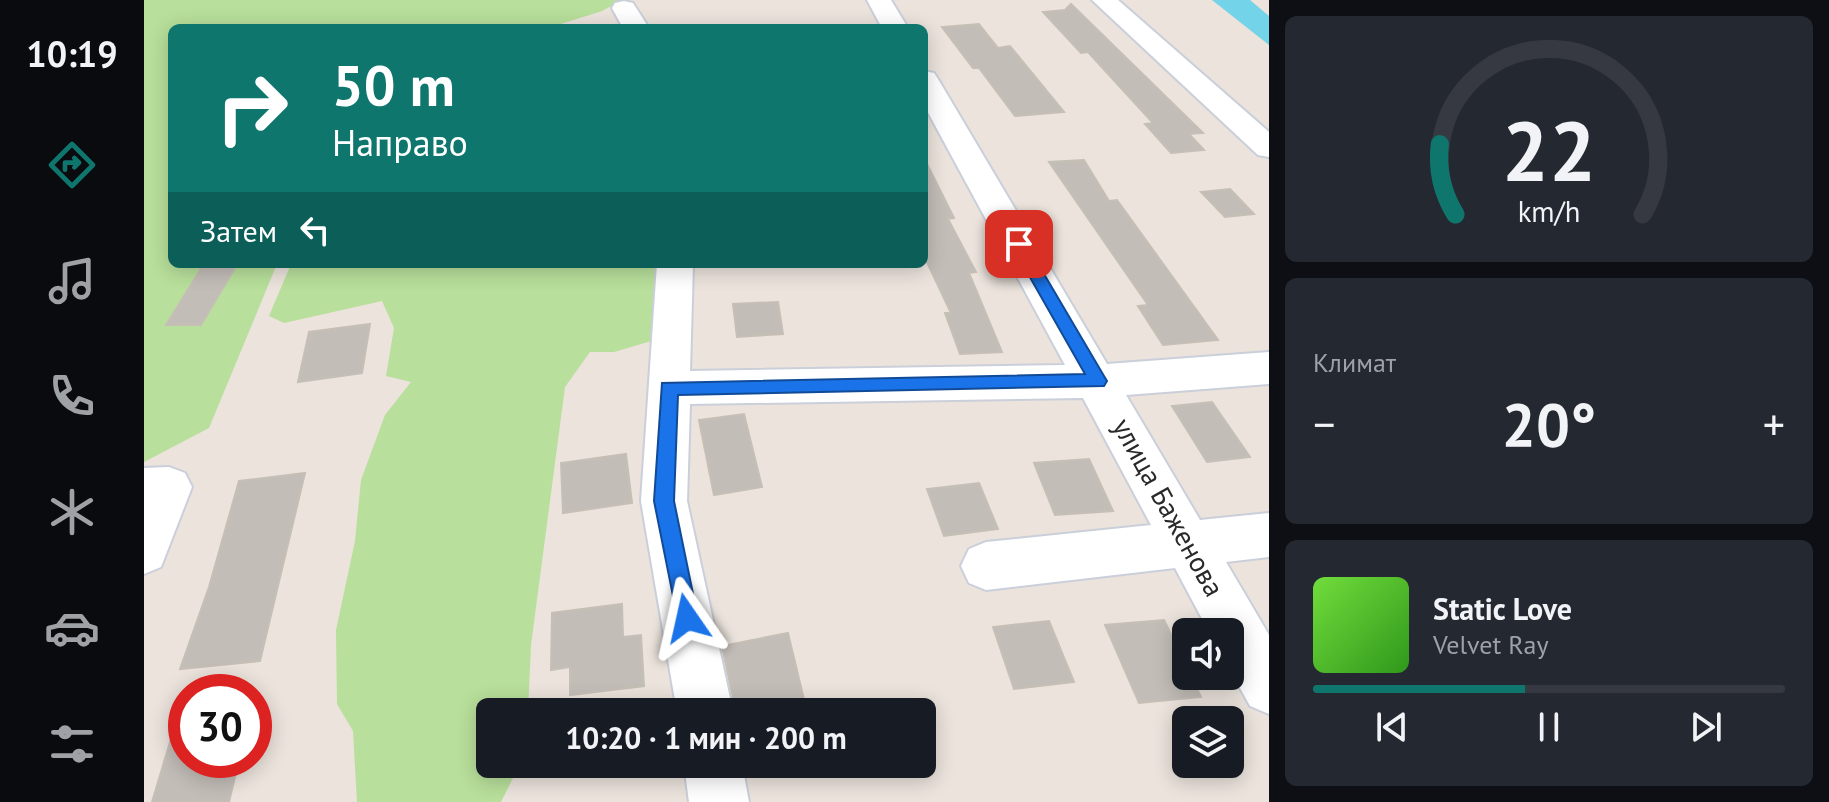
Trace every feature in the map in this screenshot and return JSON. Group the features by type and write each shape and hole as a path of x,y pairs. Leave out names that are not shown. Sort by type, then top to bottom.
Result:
{"street":[{"path":"879,0 893,24"},
{"path":"1104,0 1269,148"},
{"name":"улица Баженова","path":"928,86 1269,687"},
{"path":"675,268 664,501 702,698"},
{"path":"669,388 1098,381 1269,368"},
{"path":"144,489 169,487 144,551"},
{"path":"986,566 1269,535"},
{"path":"715,778 719,802"}],"green space":[{"path":"144,0 623,0 602,11 561,24 168,24 168,268 275,268 209,428 144,462"},
{"path":"289,268 669,268 675,334 614,352 590,352 565,387 531,645 529,698 476,698 476,778 513,778 501,802 357,802 353,731 337,704 336,630 355,541 361,480 385,415 411,382 386,376 394,328 382,301 284,323 269,316"}],"water":[{"path":"1212,0 1250,0 1269,16 1269,45"}],"building":[{"path":"1071,4 1203,133 1189,134 1204,150 1171,153 1145,124 1153,123 1088,52 1081,53 1043,12 1065,10"},
{"path":"979,24 998,48 1010,46 1064,112 1015,116 979,68 973,68 942,27"},
{"path":"1084,160 1109,201 1117,200 1218,340 1163,345 1138,306 1148,305 1049,162"},
{"path":"928,166 954,218 948,219 976,272 969,273 1002,352 960,354 945,313 951,313 928,264"},
{"path":"1230,189 1254,214 1225,217 1201,192"},
{"path":"201,268 235,268 201,325 166,325"},
{"path":"778,302 783,334 737,337 733,304"},
{"path":"370,324 362,373 298,382 309,332"},
{"path":"1212,402 1250,457 1207,462 1172,406"},
{"path":"744,414 762,487 714,495 699,420"},
{"path":"626,454 632,503 563,513 561,463"},
{"path":"1089,459 1113,511 1055,515 1034,463"},
{"path":"305,473 260,661 180,669 209,587 239,481"},
{"path":"979,483 998,529 944,536 927,489"},
{"path":"622,604 623,637 641,635 644,686 570,695 570,667 551,670 552,613"},
{"path":"1164,620 1172,636 1172,690 1198,690 1201,697 1139,703 1105,625"},
{"path":"1049,621 1074,682 1014,689 993,627"},
{"path":"788,633 804,698 733,698 722,646"},
{"path":"168,749 168,778 235,778 229,802 152,802"}],"route":[{"path":"687,618 664,501 669,388 1098,381 1019,244"}]}
